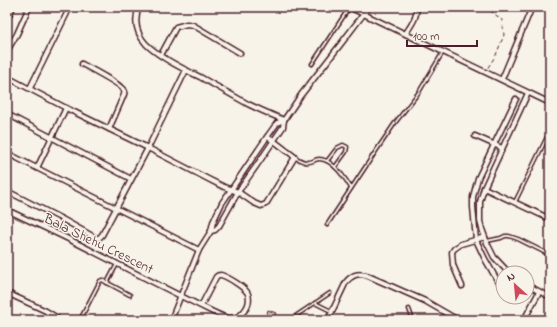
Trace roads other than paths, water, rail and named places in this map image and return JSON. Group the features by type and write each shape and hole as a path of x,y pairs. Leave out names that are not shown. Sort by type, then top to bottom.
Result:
{"main road":[{"path":"7,17 12,7"}],"street":[{"path":"7,51 30,7"},
{"path":"30,88 70,7"},
{"path":"139,7 136,19 137,30 146,44 161,56 248,104 284,120"},
{"path":"349,7 550,103"},
{"path":"211,231 215,230 219,226 238,192 274,141 283,127 284,120 301,95 369,7"},
{"path":"406,34 415,18 417,12 416,7"},
{"path":"502,79 532,7"},
{"path":"161,56 176,27 186,24 193,25 240,53"},
{"path":"82,64 124,90 123,97 109,129"},
{"path":"7,191 96,238 99,238 102,235 148,148 186,70"},
{"path":"7,77 210,180 238,192 258,206 265,205 295,157 267,137"},
{"path":"502,265 494,257 485,239 480,221 480,202 484,188 528,93"},
{"path":"495,276 476,240 473,197 478,178 516,99"},
{"path":"37,168 66,108"},
{"path":"7,114 131,180"},
{"path":"171,320 199,250 211,231 213,222 231,189 267,137 278,123 284,120"},
{"path":"475,136 502,148"},
{"path":"7,153 199,250"},
{"path":"484,188 548,218 550,210"},
{"name":"Bala Shehu Crescent","path":"7,210 201,306"},
{"path":"462,286 453,265 452,252 461,244 485,239"},
{"path":"328,320 346,282 355,275 360,274 366,275 425,302 458,320"},
{"path":"219,275 236,283 246,290 248,295 244,312 236,317 228,318 201,306 216,277 219,275"},
{"path":"535,290 550,298"},
{"path":"524,320 539,292"},
{"path":"7,293 46,311 56,317 55,320"}],"lane":[{"path":"312,64 349,7"},
{"path":"327,225 395,122 419,92 443,52"},
{"path":"515,202 550,131"},
{"path":"327,161 337,148 343,145 345,146 346,152 335,167"},
{"path":"295,157 309,163 320,159 327,161 341,173 351,188"},
{"path":"485,239 509,236 550,255"},
{"path":"107,283 117,264"},
{"path":"80,320 100,281 102,280 130,295"},
{"path":"297,315 330,293"},
{"path":"315,303 332,312"},
{"path":"409,309 413,320"}]}
